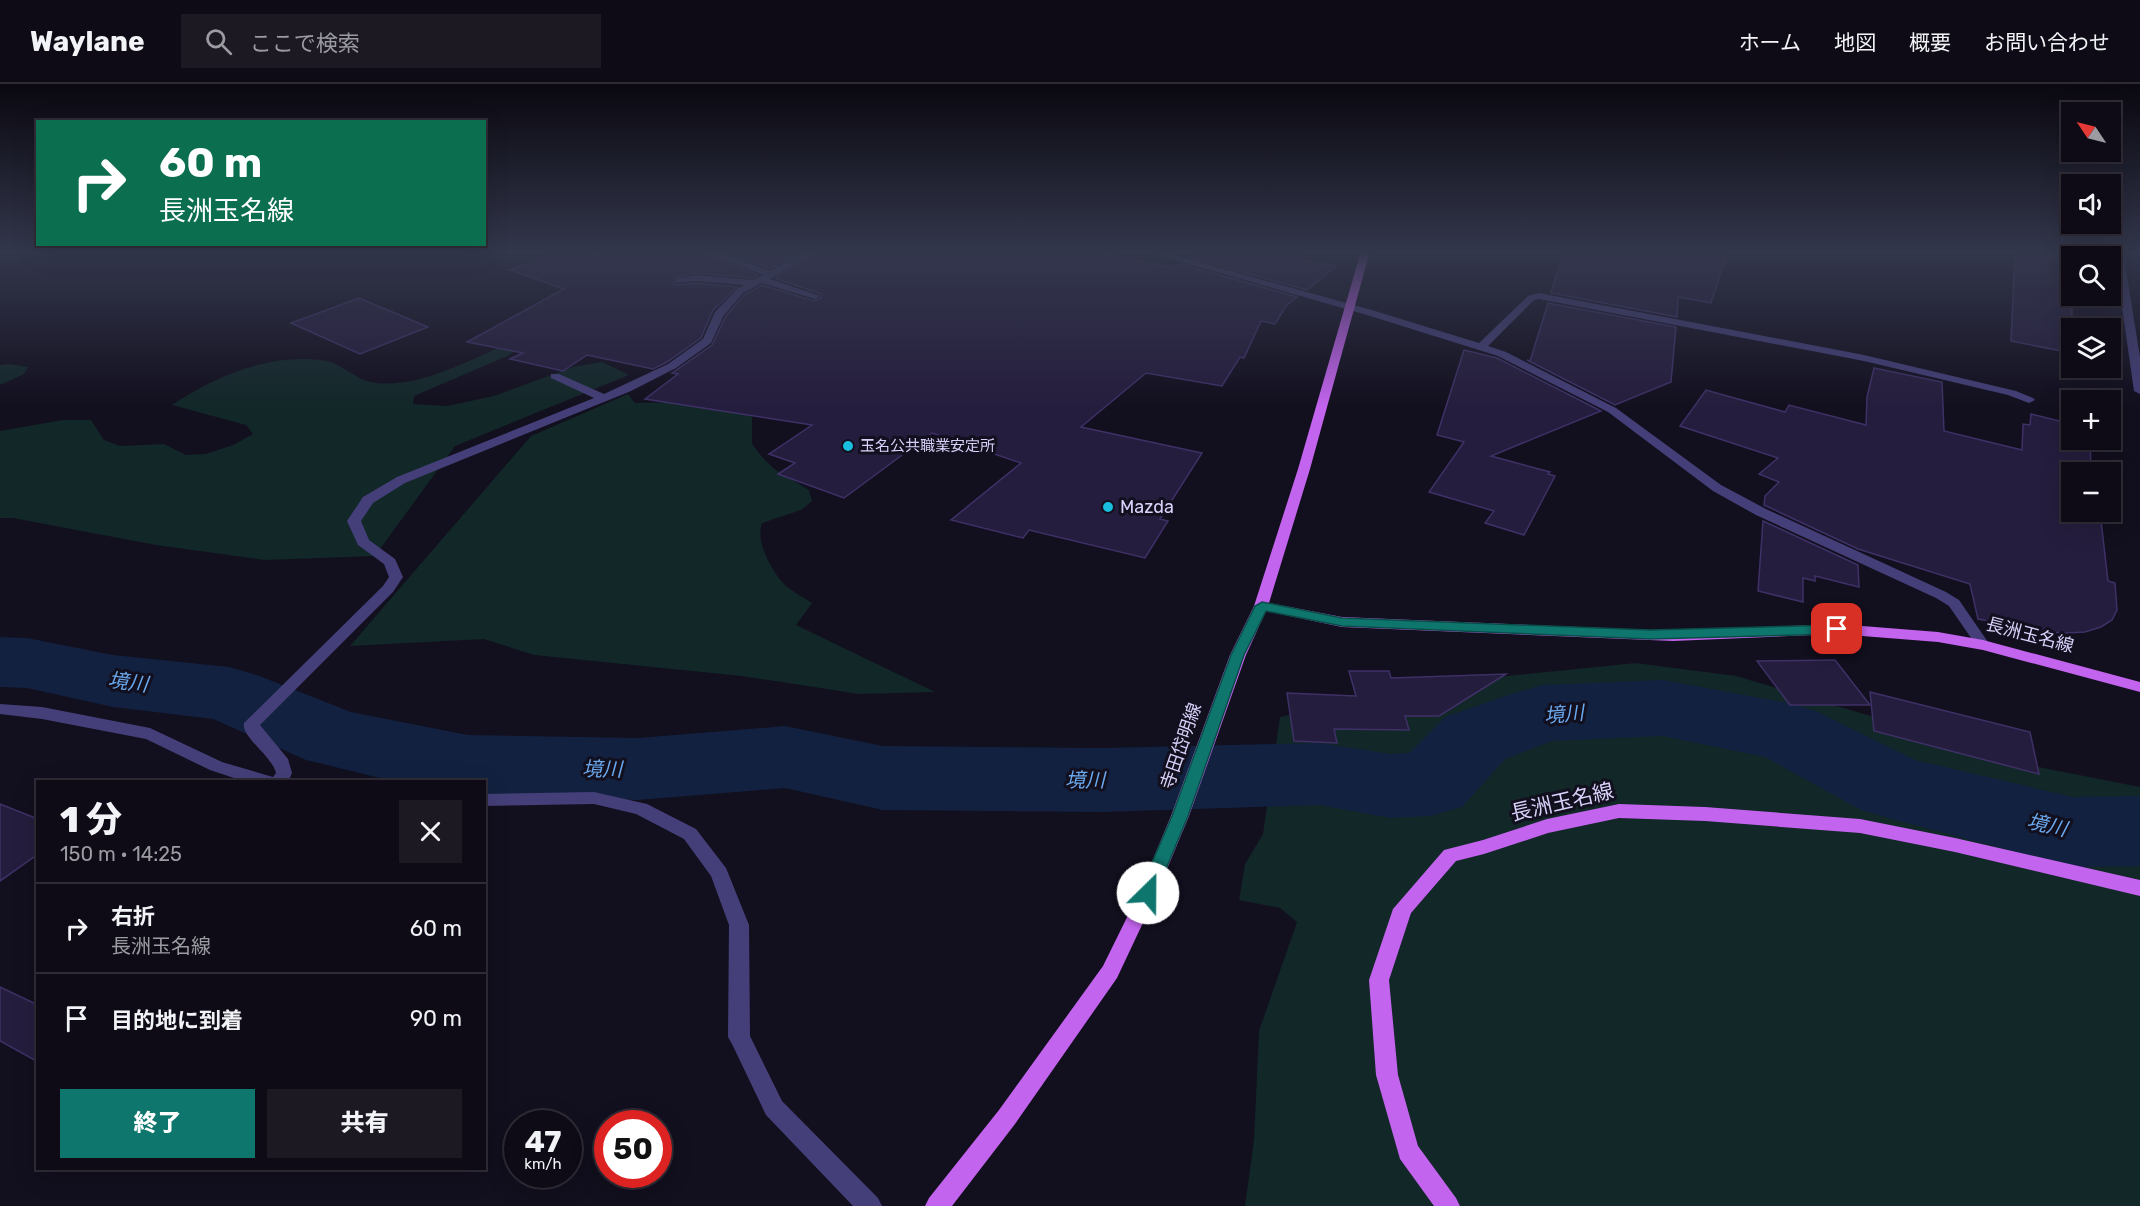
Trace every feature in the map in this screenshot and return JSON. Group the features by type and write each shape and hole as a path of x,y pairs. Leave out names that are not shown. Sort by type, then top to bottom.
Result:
{"main road":[{"name":"寺田岱明線","path":"938,1206 1007,1117 1110,972 1180,816 1238,655 1262,606 1351,303"},
{"name":"長洲玉名線","path":"1262,606 1342,622 1673,636 1837,629 1938,637 1983,645 2140,687"},
{"name":"長洲玉名線","path":"1448,1206 1408,1151 1387,1075 1379,980 1403,909 1450,855 1484,847 1546,826 1619,811 1705,814 1860,826 1955,845 2140,888"}],"street":[{"path":"280,780 284,772 282,763 251,728 252,723 388,589 396,577 390,562 363,542 354,521 368,500 400,480 603,398 672,366 707,341 719,314 729,303"},
{"path":"1334,303 1482,346 1612,410 1717,488 1761,512 1954,603 1983,645"},
{"path":"1482,346 1526,303"},
{"path":"1577,303 1863,358 2012,393 2029,400"},
{"path":"2126,303 2140,391"},
{"path":"555,376 603,398"},
{"path":"0,709 42,713 150,734 216,766 262,780"},
{"path":"486,800 594,798 641,808 690,834 719,873 739,925 739,1037 774,1108 839,1177 870,1206"}],"green space":[{"path":"498,348 519,348 507,356 414,396 413,404 447,406 494,396 573,367 602,362 629,375 455,446 375,556 265,560 156,545 13,518 0,518 0,431 63,420 91,420 104,440 120,446 164,444 186,455 206,454 233,445 253,434 246,425 172,405 207,385 245,369 265,363 306,359 331,362 371,382 403,382 436,374"},
{"path":"0,365 28,367 24,374 0,385"},
{"path":"628,394 635,403 679,402 752,415 752,444 773,468 809,490 812,501 801,510 762,523 760,531 766,556 779,578 790,589 812,603 796,625 935,692 859,694 742,676 534,655 484,639 350,646 531,436"},
{"path":"1636,663 1736,676 2023,764 2140,787 2140,1206 1245,1206 1254,1140 1259,1031 1297,922 1280,908 1239,900 1245,864 1263,834 1280,717 1448,682"}],"building":[{"path":"344,303 372,303 428,327 360,354 291,323"},
{"path":"538,303 720,303 713,310 701,338 653,369 587,355 563,371 510,359 523,353 467,342"},
{"path":"737,303 1289,303 1275,324 1261,321 1244,358 1240,357 1222,386 1146,373 1081,427 1202,453 1160,519 1168,521 1145,558 1029,530 1023,538 951,520 1021,463 932,433 844,498 778,474 795,463 769,454 812,425 645,399 678,374 672,373 712,345 726,316"},
{"path":"1548,303 1676,327 1671,382 1615,405 1527,360 1530,361"},
{"path":"1605,303 1678,303 1677,317"},
{"path":"2013,303 2061,303 2061,306 2072,306 2072,318 2061,318 2061,351 2011,341"},
{"path":"1464,350 1497,358 1601,411 1491,456 1550,472 1548,474 1555,476 1524,535 1485,523 1494,511 1429,492 1464,442 1437,435"},
{"path":"1874,368 1942,382 1944,431 2022,450 2023,424 2030,425 2031,414 2061,421 2061,450 2090,450 2091,462 2061,462 2061,522 2101,522 2108,581 2115,583 2117,610 2112,620 2101,627 2085,632 2067,633 2047,632 1978,619 1970,584 1858,549 1764,505 1765,496 1779,482 1759,474 1778,458 1680,426 1706,390 1785,412 1789,405 1866,425 1867,397"},
{"path":"1763,521 1858,565 1859,587 1815,576 1815,581 1803,578 1803,602 1758,591"},
{"path":"1835,660 1870,705 1790,705 1757,661"},
{"path":"1349,671 1389,671 1391,678 1506,674 1439,716 1405,716 1409,730 1334,729 1337,743 1294,741 1287,693 1356,696"},
{"path":"1870,692 2030,732 2039,774 1874,731"},
{"path":"0,804 36,818 36,855 0,881"},
{"path":"0,987 36,1004 36,1061 0,1041"}],"waterway":[{"name":"境川","path":"0,662 27,663 113,681 229,694 336,739 468,766 638,769 785,757 883,778 1103,780 1319,774 1391,786 1431,784 1475,738 1543,713 1663,708 1787,732 1892,787 2073,832 2140,831"}],"place":[{"name":"玉名公共職業安定所","path":"848,446"},
{"name":"Mazda","path":"1108,507"}],"route":[{"path":"1148,893 1180,816 1238,655 1262,606 1342,622 1673,636 1837,629"}]}
